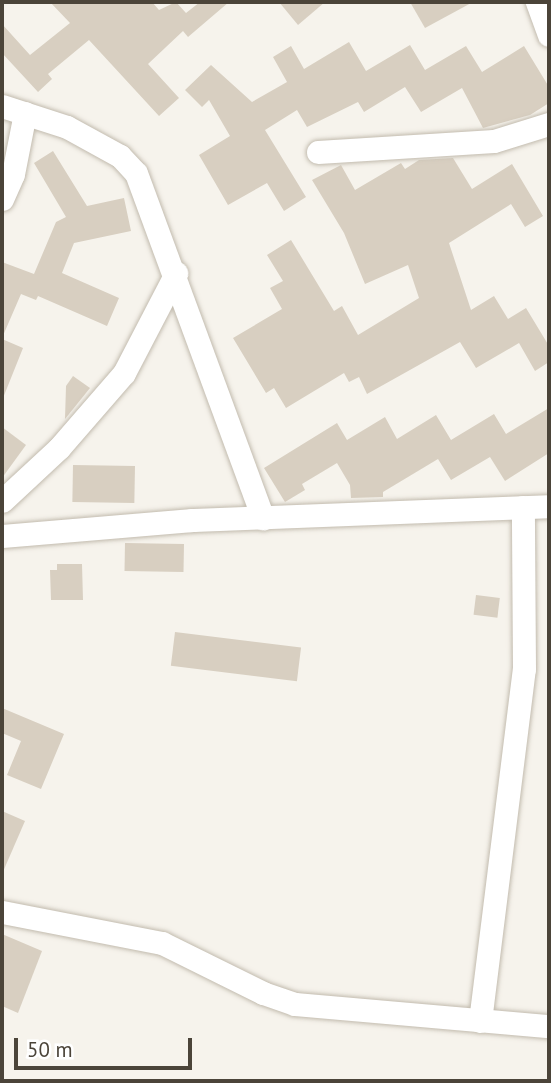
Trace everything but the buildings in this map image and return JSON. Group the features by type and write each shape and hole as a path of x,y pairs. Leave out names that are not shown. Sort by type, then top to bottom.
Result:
{"street":[{"path":"537,2 549,35"},
{"path":"2,106 67,127 129,165 136,173 176,273 263,518"},
{"path":"2,200 13,174 25,113"},
{"path":"318,152 494,141 549,124"},
{"path":"2,501 59,448 124,373 176,273"},
{"path":"2,536 263,518 549,506"},
{"path":"480,1021 524,669 523,507"},
{"path":"2,912 162,943 263,993 295,1004 549,1026"}]}
